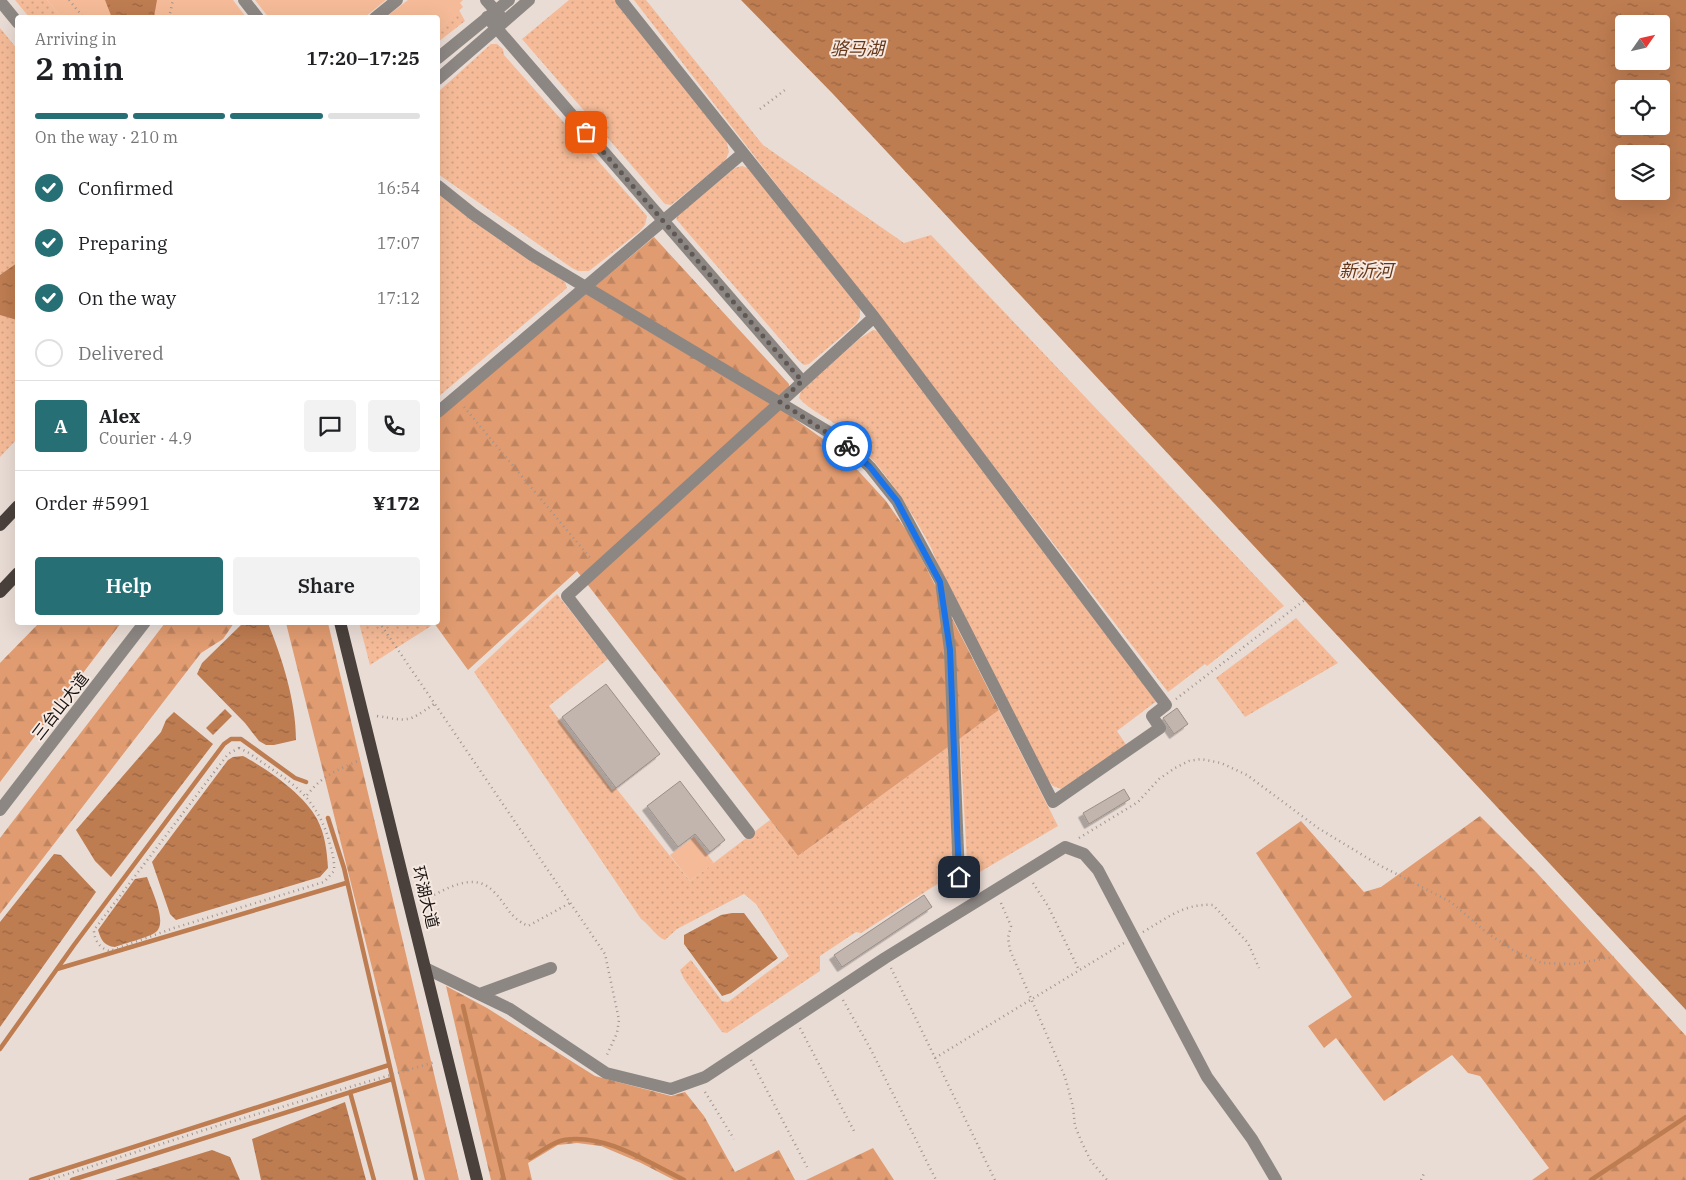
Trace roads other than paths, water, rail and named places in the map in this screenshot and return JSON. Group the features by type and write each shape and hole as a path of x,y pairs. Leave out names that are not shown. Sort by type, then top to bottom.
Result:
{"main road":[{"path":"0,525 15,509"},
{"path":"0,592 15,576"},
{"name":"环湖大道","path":"341,625 478,1180"}],"street":[{"path":"0,0 15,19"},
{"path":"244,0 256,15"},
{"path":"379,15 397,0"},
{"path":"486,0 491,14 663,221 802,381"},
{"path":"440,56 510,0"},
{"path":"440,77 529,0"},
{"path":"440,188 473,214 525,250 780,402 848,446 870,467 897,501 1053,802 1160,728 1152,716 1166,705 874,317 620,0"},
{"path":"440,410 743,153"},
{"path":"749,833 567,596 874,317"},
{"path":"940,582 950,650 959,877"},
{"name":"三台山大道","path":"0,810 143,625"},
{"path":"427,968 510,1009 606,1073 671,1089 697,1080 746,1050 885,958 1065,847 1084,854 1098,870 1207,1077 1252,1139 1276,1180"},
{"path":"480,994 550,968"}],"water":[{"path":"105,0 157,0 154,15 111,15"},
{"name":"新沂河","path":"741,0 1686,0 1686,1010 833,94"},
{"path":"15,264 15,319 0,315 0,275"},
{"path":"241,625 269,625 291,695 296,740 274,745 266,745 259,741 245,723 197,674 202,663"},
{"path":"225,709 232,716 213,735 206,728"},
{"path":"174,712 213,744 111,877 95,861 76,830 161,732 166,720"},
{"path":"243,756 284,783 311,810 320,825 324,837 328,868 320,877 176,920 170,914 152,862 228,760 233,757"},
{"path":"54,854 61,855 96,892 0,1027 0,922"},
{"path":"147,877 159,913 160,921 156,932 115,947 106,944 98,930 135,879"},
{"path":"744,913 778,958 731,993 722,996 684,944 684,935 721,915"},
{"path":"345,1102 366,1180 261,1180 252,1139"},
{"path":"212,1150 230,1157 240,1180 115,1180"}],"waterway":[{"path":"0,1049 74,945 224,744 231,739 241,739 295,778 306,782"},
{"path":"328,818 344,868 416,1180"},
{"path":"57,969 346,883"},
{"path":"463,1006 504,1180"},
{"path":"31,1180 389,1065"},
{"path":"72,1180 392,1079"},
{"path":"350,1092 374,1180"},
{"path":"1591,1180 1686,1117"},
{"path":"530,1158 560,1141 579,1139 595,1141 626,1151 684,1180"}],"water label":[{"name":"骆马湖","path":"857,49"}]}
